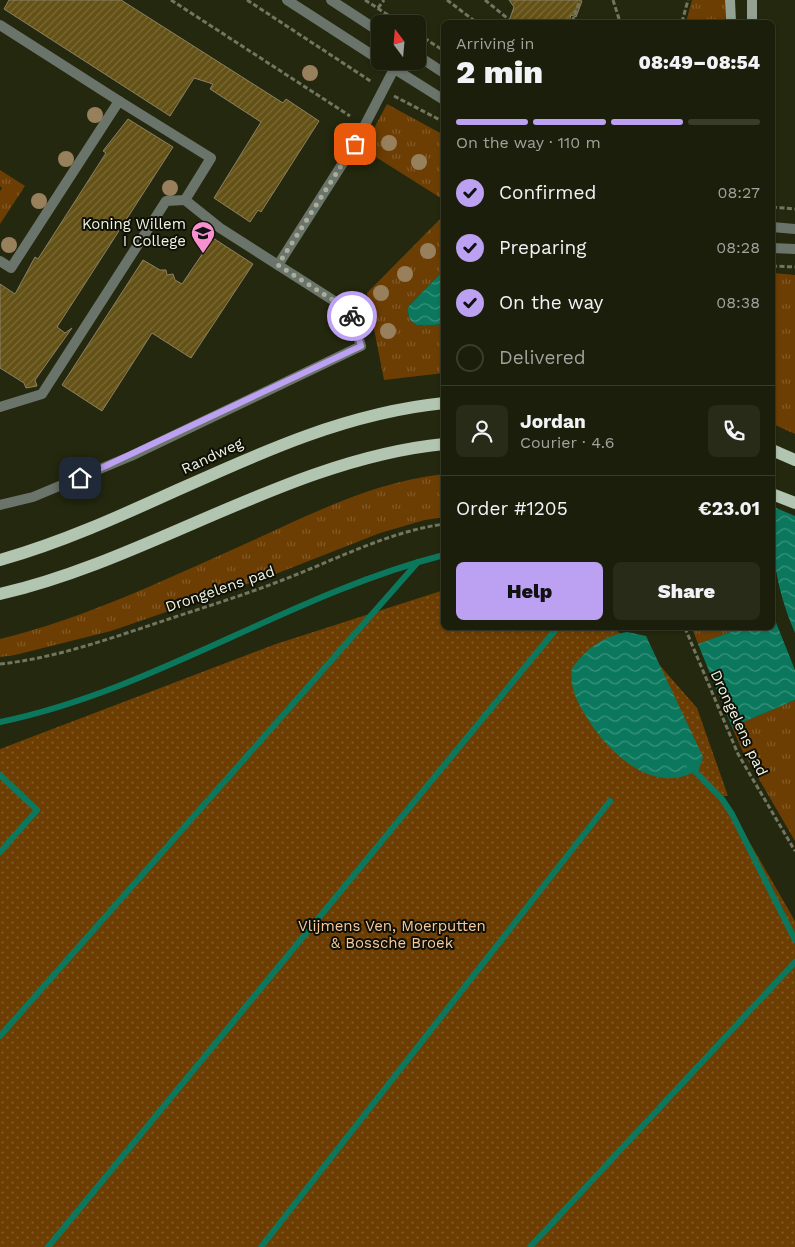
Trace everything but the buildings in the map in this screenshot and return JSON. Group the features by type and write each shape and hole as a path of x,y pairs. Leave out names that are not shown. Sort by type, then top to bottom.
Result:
{"main road":[{"path":"730,0 731,20"},
{"path":"752,0 752,20"},
{"name":"Randweg","path":"0,560 82,533 298,437 382,413 441,403"},
{"path":"0,594 41,583 103,561 229,508 321,473 394,452 441,444"},
{"path":"775,451 795,460"},
{"path":"775,495 795,503"}],"street":[{"path":"287,0 371,54"},
{"path":"331,0 371,26"},
{"path":"0,25 211,158 185,200"},
{"path":"426,61 441,71"},
{"path":"278,265 355,144 393,70"},
{"path":"396,70 441,98"},
{"path":"0,261 11,268 119,101"},
{"path":"0,407 42,394 166,201 185,200 220,228 350,311 361,346 131,456 32,497 0,506"},
{"path":"775,227 795,229"},
{"path":"775,248 795,249"}],"path":[{"path":"170,0 350,116"},
{"path":"247,0 383,89 441,120"},
{"path":"365,0 388,15"},
{"path":"378,8 384,0"},
{"path":"447,0 473,20"},
{"path":"485,0 510,20"},
{"path":"573,20 580,0"},
{"path":"613,0 619,20"},
{"path":"683,20 688,0"},
{"path":"426,39 441,48"},
{"path":"775,207 795,209"},
{"path":"775,266 795,267"},
{"name":"Drongelens pad","path":"0,664 17,662 112,638 278,582 382,540 426,526 441,524"},
{"name":"Drongelens pad","path":"686,630 738,754 795,851"}],"green space":[{"path":"692,0 725,0 725,20 687,20"},
{"path":"387,104 441,133 441,198 363,149"},
{"path":"0,170 25,186 0,224 0,191 2,188 0,186"},
{"path":"441,218 441,273 408,307 409,315 414,324 424,326 441,324 441,373 384,380 367,293"},
{"path":"775,273 795,275 795,434 775,425"},
{"path":"441,474 441,517 380,533 273,575 111,631 0,657 0,639 33,630 99,607 348,498 395,483"},
{"name":"Vlijmens Ven, Moerputten & Bossche Broek","path":"441,591 441,630 616,630 657,662 697,708 728,796 723,796 795,921 795,1247 0,1247 0,749 276,644"},
{"path":"693,630 736,630 698,644"},
{"path":"795,700 795,841 742,750 732,727"}],"water":[{"path":"441,273 441,324 424,326 414,324 409,315 408,307"},
{"path":"795,459 795,633 780,591 775,560 775,515 777,500 784,479"},
{"path":"775,620 795,670 795,700 732,727 698,644 736,630 775,630"},
{"path":"627,632 646,636 703,757 699,769 683,776 668,778 652,776 638,769 624,760 601,737 579,704 572,684 572,668 596,644"}],"pier":[{"path":"795,456 795,516 775,507 784,470"}],"waterway":[{"path":"0,722 58,707 114,688 332,593 387,572 441,556"},
{"path":"0,1036 418,562"},
{"path":"48,1247 555,630"},
{"path":"690,766 722,799 732,814 795,940"},
{"path":"0,775 37,810 0,852"},
{"path":"261,1247 610,801"},
{"path":"530,1247 795,962"}],"way so far":[{"path":"352,316 350,311 278,265 355,144"}],"place":[{"name":"Koning Willem I College","path":"203,254"}],"route":[{"path":"80,478 131,456 361,346 352,316"}]}
